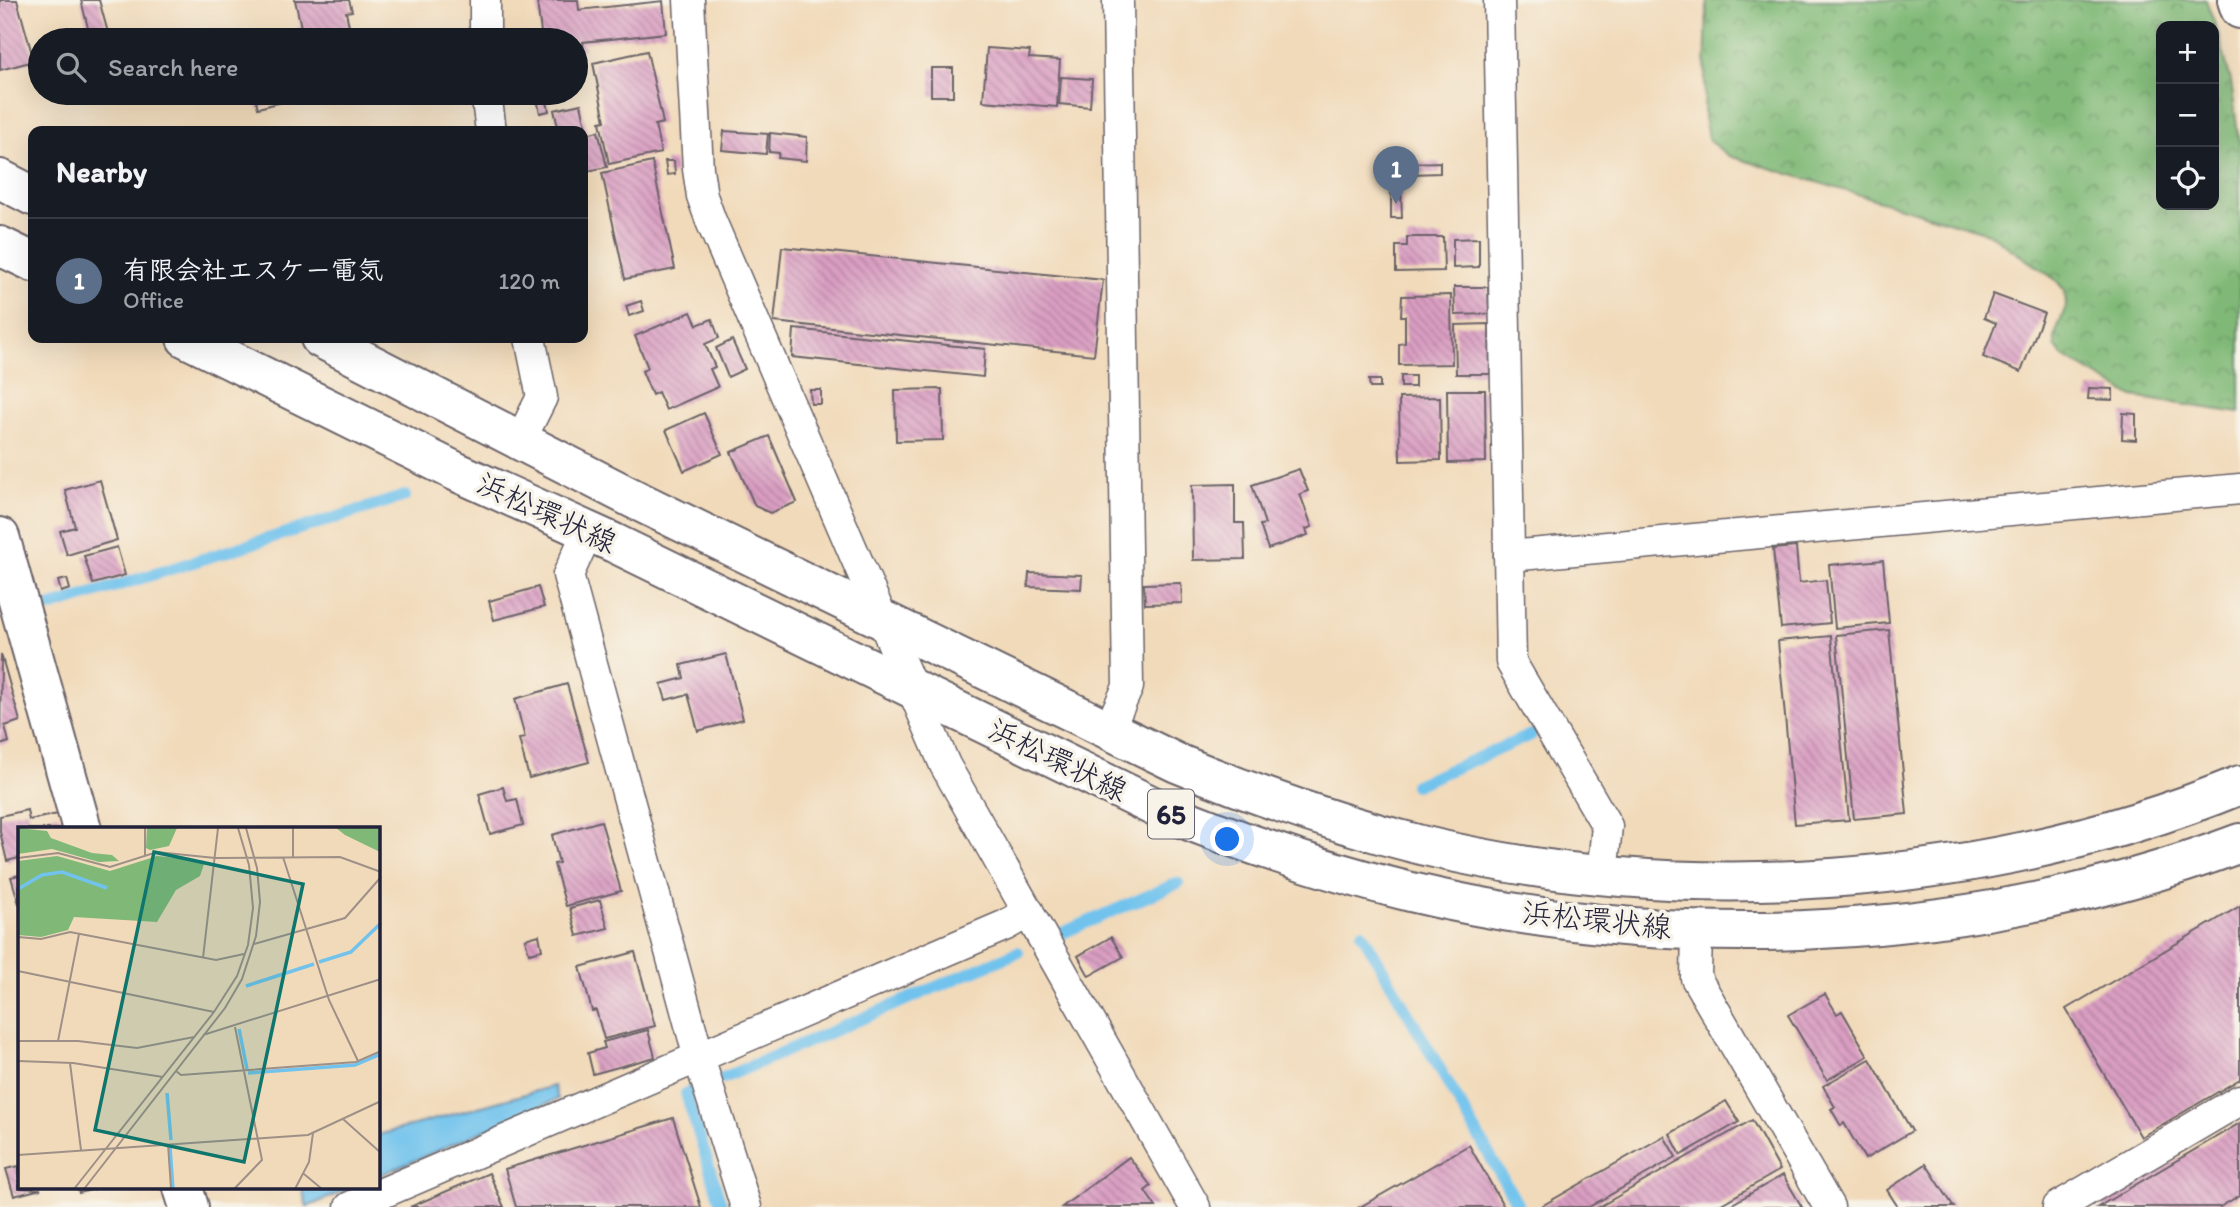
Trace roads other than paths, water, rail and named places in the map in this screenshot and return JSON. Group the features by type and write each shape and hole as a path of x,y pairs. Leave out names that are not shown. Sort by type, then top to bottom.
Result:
{"main road":[{"path":"2237,0 2240,9"},
{"path":"0,179 28,193"},
{"path":"0,246 28,260"},
{"name":"浜松環状線","path":"196,343 1157,808 1241,842 1326,870 1412,892 1500,910 1588,922 1697,929 1844,927 1946,917 2034,902 2121,881 2240,843"},
{"name":"浜松環状線","path":"330,343 520,441 883,621 1177,763 1257,796 1339,823 1423,845 1602,875 1680,881 1767,882 1892,872 1978,859 2064,841 2148,818 2240,785"},
{"path":"0,537 7,589 81,827"},
{"path":"184,1190 189,1207"}],"street":[{"path":"485,0 485,28"},
{"path":"689,0 698,169 702,196 711,221 945,765 1195,1207"},
{"path":"1108,731 1128,687 1118,0"},
{"path":"1499,0 1511,662 1607,826 1602,875"},
{"path":"488,105 490,126"},
{"path":"520,441 542,397 531,343"},
{"path":"1509,556 2240,489"},
{"path":"588,531 568,575 699,1058 746,1207"},
{"path":"350,1207 1006,925 1029,912"},
{"path":"1697,929 1696,978 1829,1207"},
{"path":"2058,1207 2240,1100"}],"water":[{"path":"554,1086 558,1099 380,1175 380,1134"},
{"path":"303,1190 346,1190 307,1207"}],"waterway":[{"path":"49,607 405,496"},
{"path":"1415,785 1531,735"},
{"path":"1060,934 1178,883"},
{"path":"1362,933 1519,1207"},
{"path":"723,1078 1018,952"},
{"path":"692,1091 686,1094 722,1207"}],"place":[{"name":"有限会社エスケー電気","path":"1396,204"}]}
